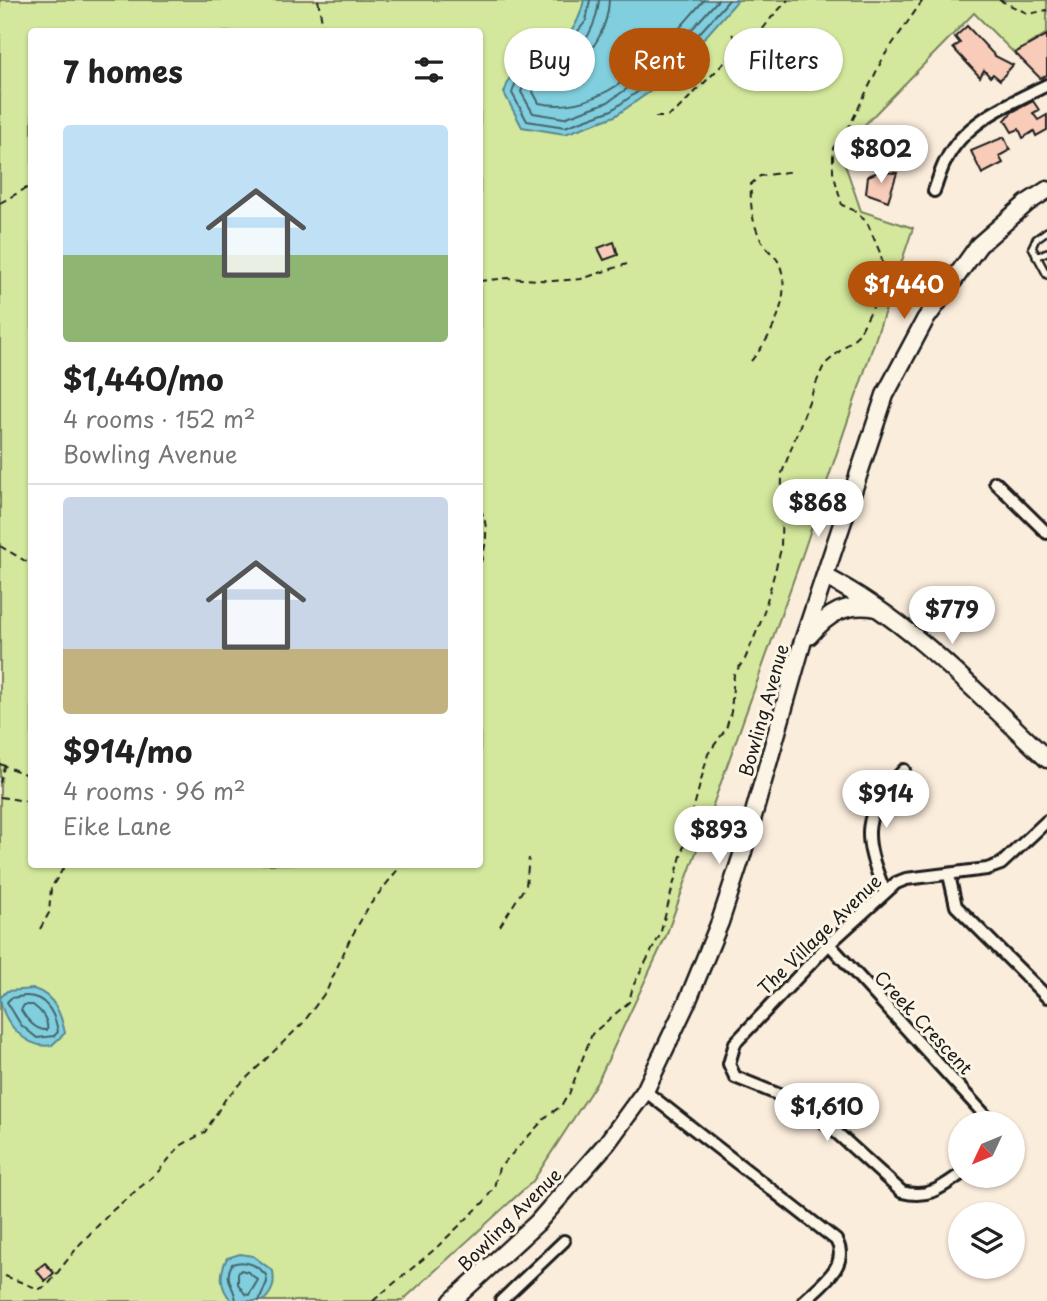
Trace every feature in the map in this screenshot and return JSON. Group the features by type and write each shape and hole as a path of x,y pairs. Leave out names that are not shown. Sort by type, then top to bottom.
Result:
{"main road":[{"name":"Bowling Avenue","path":"452,1301 503,1256 561,1196 607,1143 645,1091 688,1000 720,922 802,645 885,395 925,320 979,245 1018,210 1047,190"},
{"path":"826,577 904,625 1047,759"},
{"path":"802,645 827,617 842,609 856,605 883,610"}],"street":[{"path":"934,191 946,159 968,132 995,111 1047,85"},
{"path":"995,482 1047,533"},
{"path":"885,891 869,853 869,833 875,807 904,770"},
{"name":"The Village Avenue","path":"948,1183 936,1192 917,1195 902,1192 827,1124 777,1094 735,1077 729,1064 736,1043 829,944 885,891 906,878 952,875 1001,864 1047,821"},
{"path":"952,875 962,910 1047,997"},
{"name":"Creek Crescent","path":"829,944 981,1111"},
{"path":"645,1091 836,1240 842,1254 830,1275 804,1301"},
{"path":"501,1301 564,1241"}],"lane":[{"path":"1047,232 1032,244 1036,257 1047,274"},
{"path":"1036,257 1047,252"}],"path":[{"path":"318,0 323,28"},
{"path":"764,28 788,0"},
{"path":"373,1301 436,1249 484,1202 494,1187 499,1168 513,1150 547,1116 560,1107 569,1094 592,1034 629,1002 633,986 660,935 708,754 726,729 731,712 734,674 745,659 762,619 781,548 782,472 824,365 859,334 884,284 881,255 867,222 842,205 833,172 833,148 849,127 884,56 923,0"},
{"path":"999,0 1029,14 1047,10"},
{"path":"656,117 667,117 676,111 724,63"},
{"path":"751,361 767,341 783,296 785,279 778,261 764,245 753,221 751,184 760,176 793,171"},
{"path":"0,203 28,187"},
{"path":"483,281 515,278 553,281 581,279 627,264"},
{"path":"483,515 487,532 483,551"},
{"path":"0,546 28,563"},
{"path":"0,764 28,775"},
{"path":"0,783 4,766"},
{"path":"0,797 28,801"},
{"path":"500,926 526,885 529,858"},
{"path":"40,929 49,913 51,888 64,868"},
{"path":"5,1276 38,1289 47,1286 80,1244 113,1210 157,1173 180,1146 205,1132 226,1098 303,1023 327,990 349,941 369,906 399,868"}],"green space":[{"path":"0,0 1047,0 1047,33 1014,53 974,13 840,150 861,211 913,228 801,559 666,936 599,1079 533,1181 402,1301 0,1301"}],"water":[{"path":"584,0 738,0 710,32 710,28 609,28 609,91 651,91 615,116 565,134 522,127 505,91 595,91 595,28 574,28"},
{"path":"34,989 52,1001 61,1019 65,1033 52,1045 33,1043 25,1039 11,1025 2,1007 0,998 7,991"},
{"path":"240,1254 253,1256 273,1271 272,1288 263,1301 232,1301 225,1291 222,1281 224,1264 227,1258"}],"building":[{"path":"967,26 995,56 1013,65 1000,80 993,74 990,77 984,70 980,77 953,48 960,43 955,37"},
{"path":"1047,35 1047,75 1040,78 1015,53"},
{"path":"1033,101 1039,110 1033,113 1038,120 1047,115 1047,130 1036,136 1034,131 1023,138 1019,129 1012,132 1005,120 1012,112"},
{"path":"1004,137 1010,150 999,156 1003,163 982,174 971,151"},
{"path":"878,172 897,173 888,201 866,193 868,176"},
{"path":"614,242 618,255 604,260 598,248"},
{"path":"45,1263 54,1273 45,1281 36,1270"}]}
